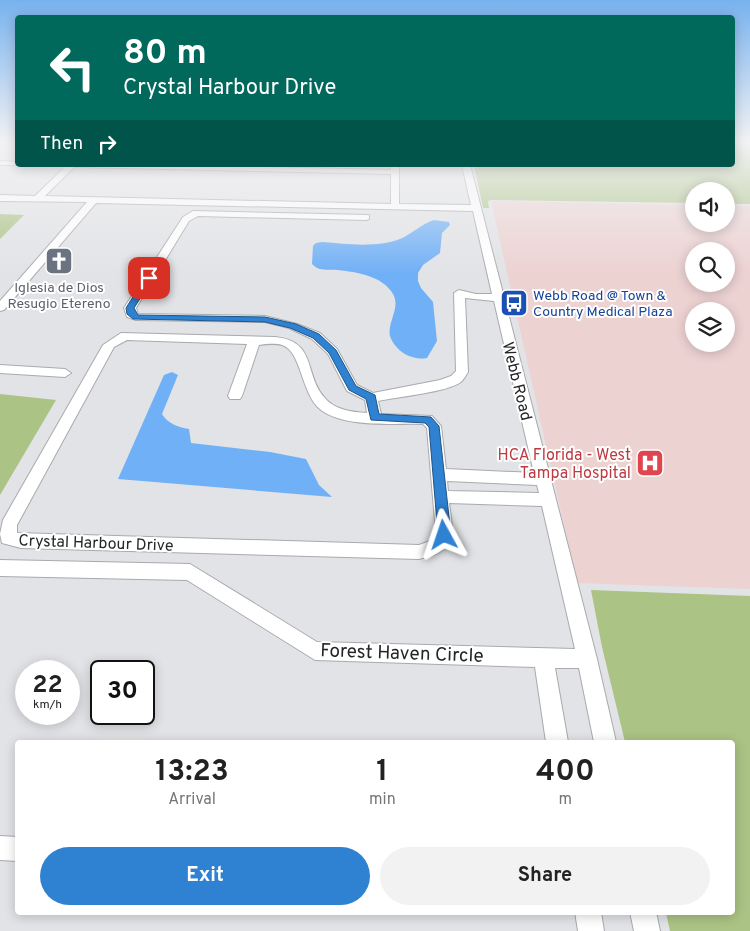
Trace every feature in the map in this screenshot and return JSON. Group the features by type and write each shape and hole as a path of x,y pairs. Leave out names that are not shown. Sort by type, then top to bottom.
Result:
{"street":[{"path":"38,198 50,186"},
{"path":"395,186 395,206"},
{"name":"Webb Road","path":"470,186 587,659 605,740"},
{"path":"0,198 475,208"},
{"path":"0,308 93,200"},
{"path":"366,217 196,213 186,219 130,308 131,314 136,317 265,319 293,326 316,336 333,352 352,388 371,398 443,384 456,379 462,372 459,293 476,297 496,294"},
{"name":"Crystal Harbour Drive","path":"126,336 254,341 288,343 296,347 309,386 317,399 326,408 350,417 428,419 434,426 444,535 436,546 419,552 22,541 8,538 9,525 109,345 126,336"},
{"path":"235,396 254,341"},
{"path":"0,370 64,373"},
{"path":"371,398 375,417"},
{"path":"439,475 542,478"},
{"path":"441,497 547,500"},
{"name":"Forest Haven Circle","path":"0,568 190,572 315,651 587,659"},
{"path":"542,658 558,740"},
{"path":"0,848 15,849"},
{"path":"588,915 591,931"},
{"path":"644,915 647,931"}],"shaded area":[{"name":"HCA Florida - West Tampa Hospital","path":"491,201 685,205 685,232 735,232 735,205 750,206 750,589 577,583"}],"green space":[{"path":"478,186 685,186 685,203 491,200 488,201 489,208 483,208"},
{"path":"735,186 750,186 750,204 735,204"},
{"path":"0,214 24,215 0,239"},
{"path":"0,394 56,400 0,495"},
{"path":"591,590 750,596 750,931 670,931 666,915 735,915 735,740 625,740 602,647"}],"water":[{"path":"434,220 449,222 450,225 442,233 440,253 423,265 418,273 418,281 421,288 433,302 437,341 427,358 421,359 405,354 392,341 390,326 395,310 395,299 389,288 376,279 361,274 318,268 312,264 313,246 316,243 322,242 361,245 391,242"},
{"path":"172,372 178,375 162,414 174,424 189,429 191,443 270,452 306,459 319,485 332,497 118,479 164,375"}],"place":[{"name":"Iglesia de Dios Resugio Etereno","path":"59,261"},
{"name":"Webb Road @ Town & Country Medical Plaza","path":"514,303"},
{"name":"HCA Florida - West Tampa Hospital","path":"650,463"}],"route":[{"path":"149,278 130,308 131,314 136,317 265,319 293,326 316,336 333,352 352,388 371,398 375,417 428,419 434,426 444,535"}]}
